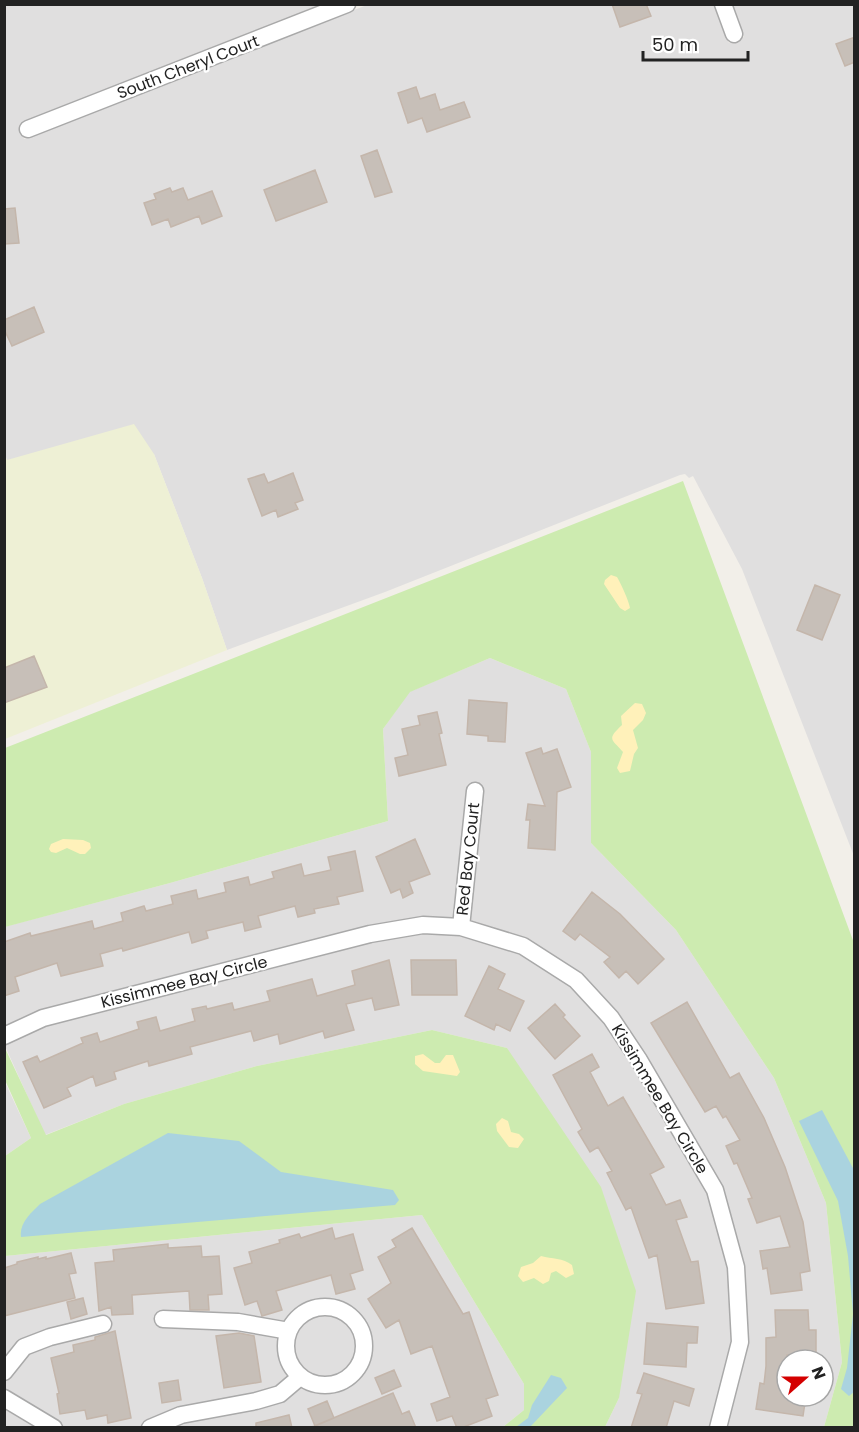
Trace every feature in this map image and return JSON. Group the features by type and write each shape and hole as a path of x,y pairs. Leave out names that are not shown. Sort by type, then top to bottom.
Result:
{"street":[{"name":"South Cheryl Court","path":"28,129 347,4"},
{"path":"723,4 734,34"},
{"name":"Red Bay Court","path":"461,927 475,791"},
{"name":"Kissimmee Bay Circle","path":"4,1036 43,1018 370,934 423,925 461,927 523,946 576,980 616,1026 639,1060 715,1190 736,1268 740,1342 718,1428"},
{"path":"320,1307 333,1307 346,1312 363,1334 365,1347 363,1360 357,1371 336,1385 323,1386 311,1383 300,1377 287,1356 288,1331 301,1315 320,1307"},
{"path":"163,1319 238,1322 288,1331"},
{"path":"4,1372 24,1347 50,1337 103,1324"},
{"path":"150,1428 181,1415 256,1401 280,1394 300,1377"},
{"path":"4,1398 54,1428"}],"shaded area":[{"path":"5,5 327,5 19,125 24,139 367,5 714,5 729,43 744,37 731,5 854,5 854,856 742,569 693,476 689,478 685,474 680,475 385,592 227,650 154,454 7,460 5,454"},
{"path":"490,658 566,689 591,752 591,843 676,930 774,1078 826,1203 842,1362 835,1387 835,1348 775,1348 775,1408 829,1408 824,1427 605,1427 619,1398 507,1048 432,1030 257,1066 124,1104 45,1135 5,1046 4,927 388,821 383,729 409,692"},
{"path":"4,1080 31,1138 5,1156 4,1156"},
{"path":"422,1215 524,1384 524,1410 503,1427 5,1428 5,1256"}],"green space":[{"path":"134,424 154,454 227,650 5,739 4,454 7,460"},
{"path":"683,481 854,943 854,1427 824,1427 829,1408 835,1408 835,1387 842,1362 826,1203 774,1078 676,930 591,843 591,752 566,689 490,658 410,692 383,729 388,821 5,927 5,748"},
{"path":"432,1030 507,1048 601,1187 636,1291 619,1398 605,1427 503,1427 524,1410 524,1384 422,1215 5,1256 5,1156 31,1138 5,1080 4,1046 46,1135 124,1104 257,1066"}],"sand":[{"path":"611,575 617,577 627,597 630,608 625,611 620,608 604,584"},
{"path":"635,703 642,704 646,713 643,720 633,730 638,748 634,754 630,771 620,773 617,768 623,752 612,737 622,725 621,716"},
{"path":"63,839 83,840 90,843 91,848 85,854 67,848 56,853 51,852 49,849 51,844"},
{"path":"423,1054 435,1063 440,1063 446,1055 453,1055 460,1072 457,1076 423,1071 415,1064 415,1056"},
{"path":"502,1118 508,1121 511,1132 519,1134 524,1139 518,1148 509,1147 497,1131 496,1124"},
{"path":"541,1256 569,1263 572,1265 574,1274 566,1278 556,1271 551,1273 549,1281 543,1284 534,1278 523,1282 518,1276 521,1267 533,1263"}],"water":[{"path":"822,1110 854,1170 854,1392 849,1396 841,1389 847,1368 853,1314 848,1256 838,1201 799,1121"},
{"path":"168,1133 239,1141 281,1172 393,1190 399,1200 395,1205 21,1237 24,1223 40,1204"},
{"path":"551,1375 561,1378 567,1388 530,1427 516,1427 528,1418 532,1405"}],"building":[{"path":"612,4 646,4 651,16 620,27"},
{"path":"855,37 855,62 845,66 836,44"},
{"path":"416,87 420,99 435,94 440,110 464,102 470,117 427,132 422,118 408,123 398,93"},
{"path":"377,150 392,192 375,197 361,156"},
{"path":"315,170 327,202 276,221 264,190"},
{"path":"170,188 172,192 183,188 188,200 212,191 222,216 202,224 199,216 171,227 168,219 152,225 144,203 156,199 154,194"},
{"path":"15,208 19,243 4,244 4,209"},
{"path":"34,307 44,332 12,346 4,329 4,320"},
{"path":"293,473 303,500 295,503 298,509 278,517 276,510 262,516 248,479 264,474 268,483"},
{"path":"815,585 840,595 822,640 797,630"},
{"path":"34,656 47,687 4,703 4,668"},
{"path":"469,700 507,703 505,742 488,741 488,736 467,734"},
{"path":"437,712 446,765 399,776 395,758 408,755 402,729 420,725 418,716"},
{"path":"541,748 543,754 557,749 571,787 557,792 555,850 528,848 530,820 526,820 528,804 545,806 526,753"},
{"path":"415,839 430,874 409,882 413,893 403,898 400,889 391,893 376,857"},
{"path":"355,851 363,891 337,897 339,904 314,909 315,913 298,917 295,906 258,916 261,927 245,931 243,922 206,931 208,938 192,943 189,932 123,951 122,948 100,954 103,966 61,976 57,963 15,977 19,991 4,996 4,942 30,933 31,936 92,921 94,929 123,921 121,913 144,906 146,911 173,904 171,896 196,890 198,899 226,892 224,883 248,877 250,885 274,878 272,872 301,864 304,876 331,870 328,857"},
{"path":"592,892 620,914 664,959 638,984 626,971 619,978 604,962 610,957 580,934 575,940 563,931"},
{"path":"389,960 399,1005 375,1010 372,998 346,1004 354,1030 325,1038 323,1031 280,1044 278,1034 254,1041 251,1031 190,1047 192,1054 149,1066 148,1061 114,1072 116,1079 96,1086 93,1076 67,1088 71,1096 44,1108 23,1062 37,1056 40,1062 83,1043 81,1038 97,1033 100,1042 139,1029 137,1022 156,1017 160,1031 195,1021 192,1009 206,1006 207,1009 232,1003 234,1010 270,1001 267,991 312,979 317,996 355,985 352,971"},
{"path":"411,960 456,960 457,995 412,995"},
{"path":"489,966 505,974 498,989 524,1001 510,1031 496,1024 494,1030 465,1016"},
{"path":"687,1002 730,1078 739,1073 764,1118 785,1167 803,1222 810,1271 800,1273 802,1290 771,1294 767,1268 763,1269 760,1251 790,1247 780,1216 757,1223 748,1199 752,1198 737,1163 734,1164 726,1146 740,1140 726,1116 723,1118 716,1106 705,1112 651,1023"},
{"path":"555,1004 580,1036 555,1059 528,1028"},
{"path":"592,1054 599,1067 590,1072 608,1106 623,1097 664,1167 650,1174 666,1205 680,1200 687,1217 676,1220 691,1262 698,1261 704,1303 666,1309 657,1255 649,1258 631,1207 626,1210 607,1173 612,1171 598,1147 590,1152 578,1132 582,1129 553,1075"},
{"path":"332,1228 335,1239 353,1234 363,1270 350,1274 355,1289 336,1294 331,1275 276,1291 282,1310 262,1316 257,1301 245,1305 234,1268 252,1263 249,1252 280,1243 279,1240 299,1234 301,1238"},
{"path":"412,1228 463,1314 469,1312 498,1395 486,1399 492,1416 461,1428 457,1428 452,1416 437,1421 431,1404 450,1397 432,1346 411,1354 399,1320 386,1328 368,1299 391,1283 378,1257 396,1247 392,1240"},
{"path":"168,1244 168,1248 201,1246 202,1257 219,1256 222,1294 208,1295 209,1310 190,1310 189,1291 132,1295 133,1314 112,1315 111,1307 99,1311 95,1263 114,1261 113,1250"},
{"path":"71,1253 76,1273 69,1274 75,1298 4,1316 4,1268 38,1257 38,1259 46,1257 46,1259"},
{"path":"83,1298 87,1314 71,1319 67,1302"},
{"path":"775,1310 808,1310 809,1330 816,1330 816,1348 775,1348 775,1408 804,1408 803,1416 756,1409 760,1383 764,1384 766,1338 776,1337"},
{"path":"647,1323 698,1327 697,1343 687,1343 686,1367 644,1364"},
{"path":"115,1331 131,1418 108,1423 107,1415 87,1419 85,1410 60,1414 57,1394 59,1393 51,1358 74,1352 73,1345 95,1340 95,1337"},
{"path":"239,1333 254,1336 261,1382 224,1388 216,1336"},
{"path":"394,1370 401,1386 382,1394 375,1378"},
{"path":"644,1373 694,1389 689,1406 674,1401 666,1428 631,1428 642,1394 637,1393"},
{"path":"178,1380 181,1400 162,1403 159,1383"},
{"path":"393,1393 402,1414 409,1411 416,1428 312,1427"},
{"path":"327,1401 334,1418 315,1426 308,1409"},
{"path":"289,1415 292,1428 256,1428 256,1423"}]}
